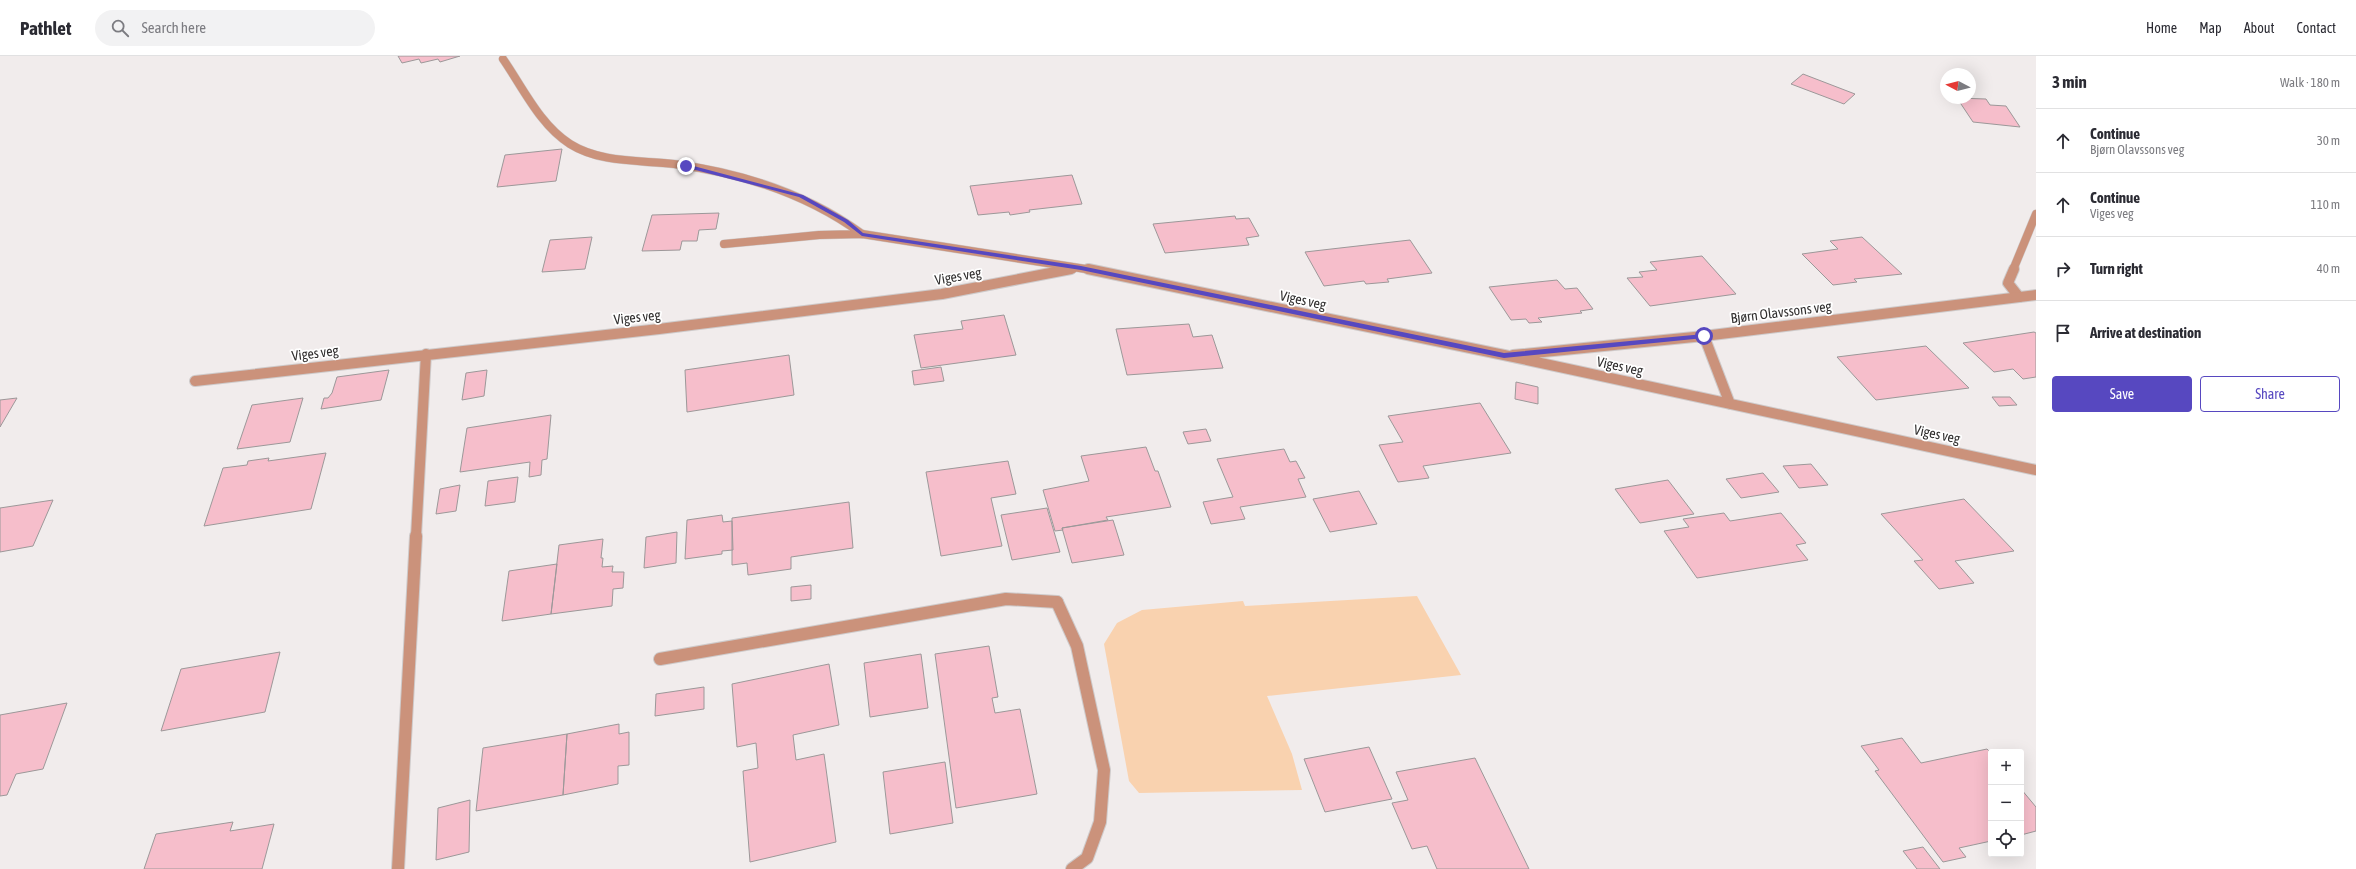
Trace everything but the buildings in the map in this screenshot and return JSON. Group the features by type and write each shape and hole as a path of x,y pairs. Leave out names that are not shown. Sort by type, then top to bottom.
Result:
{"street":[{"path":"503,59 551,128 571,145 593,153 686,166 781,189 816,204 846,221 862,234"},
{"path":"2019,297 2008,283 2036,214"},
{"name":"Viges veg","path":"724,244 804,236 862,234 1081,268 1504,356 2036,470"},
{"name":"Viges veg","path":"195,381 659,329 942,294 1081,268"},
{"name":"Bjørn Olavssons veg","path":"1504,356 1704,336 2036,295"},
{"path":"1704,336 1730,404"},
{"path":"398,869 426,354"},
{"path":"660,659 1006,599 1057,602 1077,646 1104,770 1100,822 1087,858 1072,869"}],"shaded area":[{"path":"1417,596 1461,675 1267,696 1292,754 1302,790 1139,793 1129,781 1104,644 1117,623 1142,610 1243,601 1245,606"}],"route":[{"path":"686,166 781,189 801,196 846,221 862,234 1081,268 1504,356 1704,336"}]}
